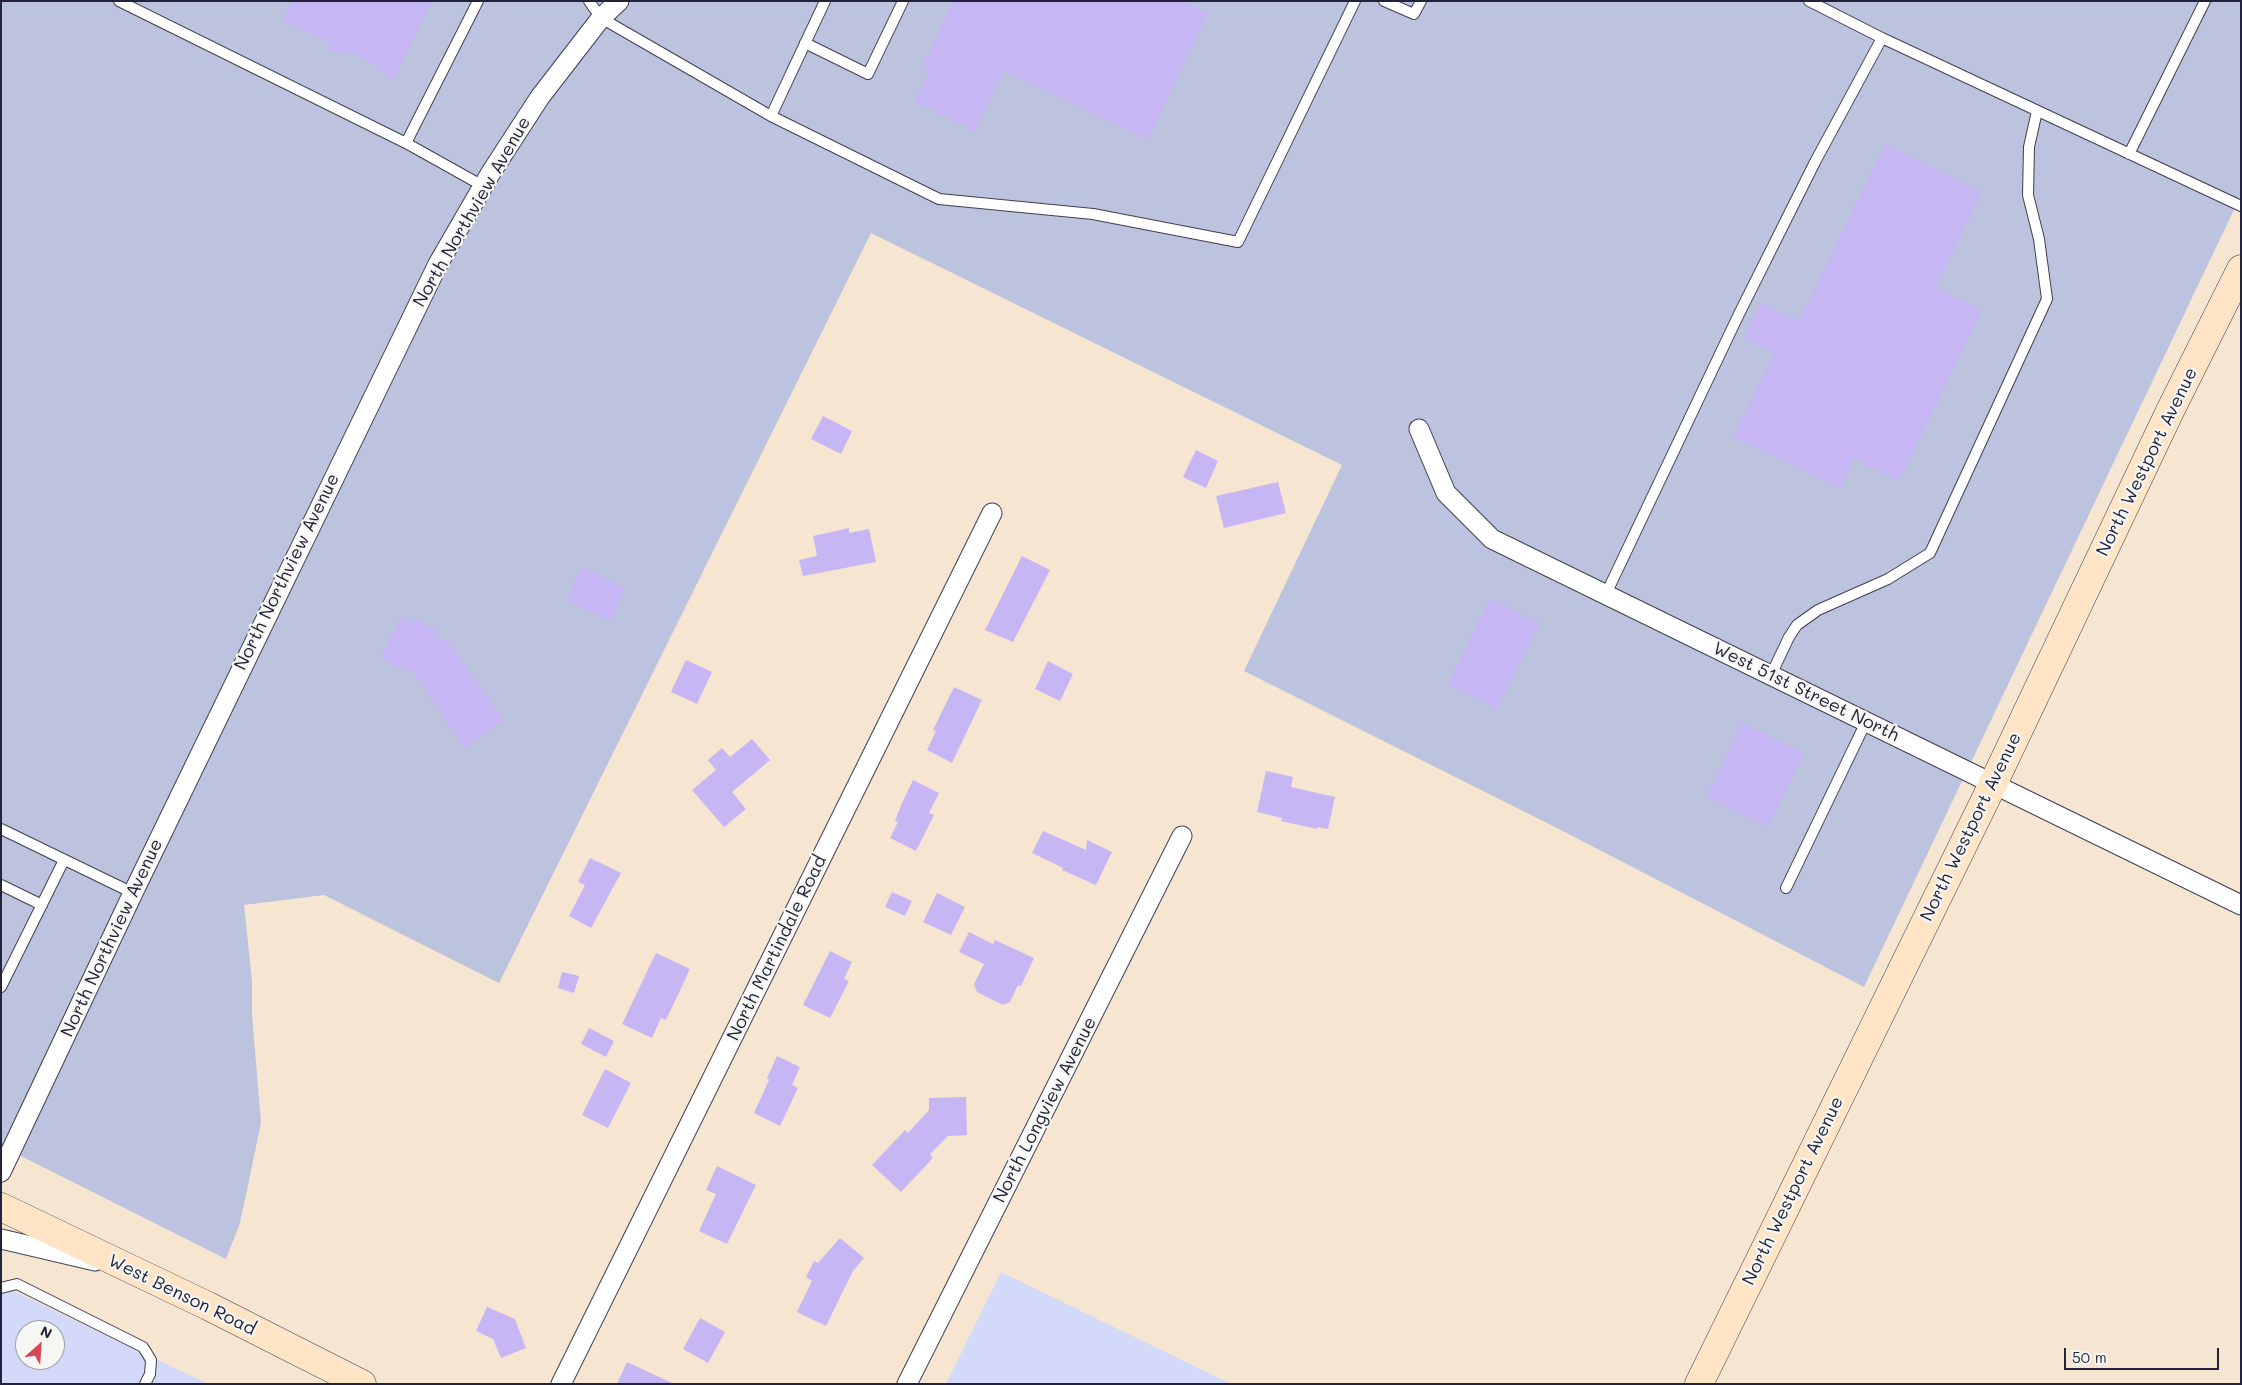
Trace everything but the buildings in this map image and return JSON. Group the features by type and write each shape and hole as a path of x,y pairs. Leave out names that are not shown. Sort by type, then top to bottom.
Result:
{"main road":[{"name":"North Westport Avenue","path":"1699,1384 1993,784 2170,411 2241,269"},
{"name":"West Benson Road","path":"1,1207 362,1384"}],"street":[{"name":"North Northview Avenue","path":"1,1172 383,372 438,264 483,186 540,97 600,18 620,1"},
{"name":"West 51st Street North","path":"1419,429 1446,494 1492,540 2241,905"},
{"name":"North Martindale Road","path":"561,1384 992,513"},
{"name":"North Longview Avenue","path":"907,1384 1182,836"},
{"path":"1,1238 126,1268"}],"lane":[{"path":"119,1 406,142 483,186"},
{"path":"406,142 478,1"},
{"path":"588,1 600,18 771,116 939,199 1093,214 1238,242 1355,1"},
{"path":"771,116 825,1"},
{"path":"805,44 868,74 903,1"},
{"path":"1384,1 1414,14 1421,1"},
{"path":"1809,1 1882,38 2241,206"},
{"path":"2129,154 2205,1"},
{"path":"1606,594 1815,162 1882,38"},
{"path":"1771,675 1788,637 1797,625 1818,610 1888,580 1930,553 2047,299 2039,239 2028,195 2029,147 2037,110"},
{"path":"1786,888 1866,722"},
{"path":"1,829 133,893"},
{"path":"1,987 64,860"},
{"path":"1,885 42,906"},
{"path":"1,1288 17,1284 143,1347 151,1360 150,1374 145,1384"}],"shaded area":[{"path":"1,1 2241,1 2241,195 1864,987 1559,829 1244,671 1342,465 871,233 499,983 324,895 244,905 252,981 252,1015 261,1123 240,1223 226,1259 1,1146"},
{"path":"1001,1272 1231,1384 946,1384"},
{"path":"1,1285 208,1384 1,1384"}]}
